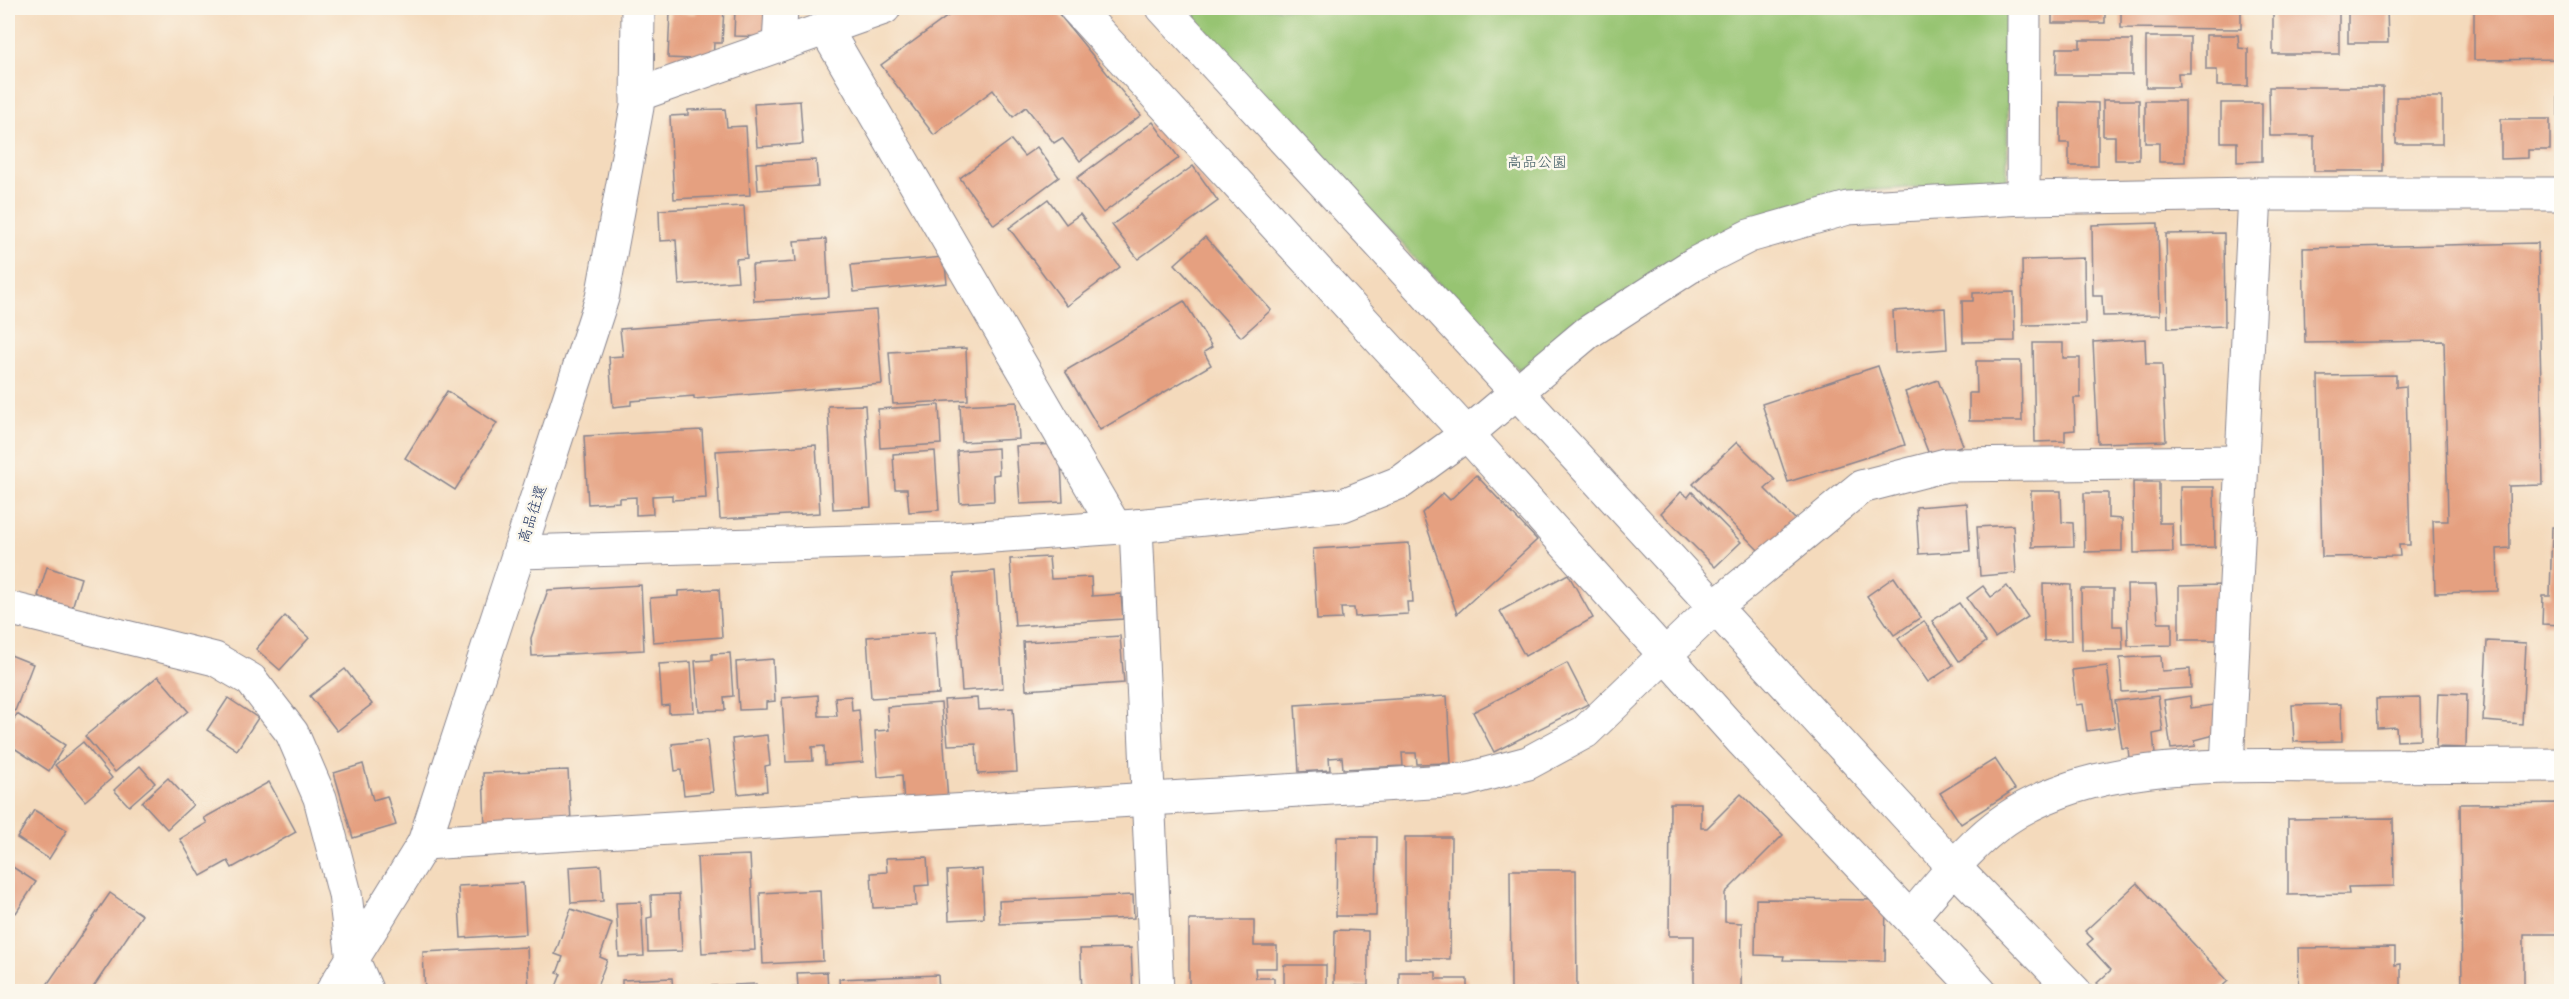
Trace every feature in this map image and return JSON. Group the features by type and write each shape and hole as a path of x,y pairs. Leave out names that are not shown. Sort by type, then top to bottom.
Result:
{"street":[{"name":"高品往還","path":"332,992 424,843 602,298 638,107 638,8"},
{"path":"779,45 781,8"},
{"path":"637,95 884,8"},
{"path":"1076,8 1467,434 1743,742 1980,992"},
{"path":"1162,8 1954,867 2075,992"},
{"path":"2023,198 2024,8"},
{"path":"825,28 1126,527 1149,800 1157,992"},
{"path":"2227,766 2255,194"},
{"path":"520,552 951,539 1126,527 1343,505 1401,482 1467,434 1587,333 1694,264 1749,236 1848,208 2023,198 2255,194 2562,194"},
{"path":"424,843 1464,780 1528,763 1585,732 1666,657 1715,607 1860,487 1946,465 2242,462"},
{"path":"8,608 215,659 251,680 292,733 320,798 345,894 353,960 367,992"},
{"path":"1911,917 1979,840 2007,818 2056,794 2119,774 2227,766 2562,765"}],"green space":[{"name":"高品公園","path":"1183,8 2009,8 2007,182 1842,192 1744,221 1519,370"}],"building":[{"path":"696,8 724,8 722,43 714,43 713,60 668,58 670,12 696,14"},
{"path":"735,8 762,8 762,11 776,11 775,37 734,36"},
{"path":"959,8 965,13 973,8 985,8 988,12 994,8 1054,8 1141,115 1080,161 1062,138 1054,143 1026,107 1013,117 993,90 934,135 881,65"},
{"path":"2052,8 2105,8 2105,23 2052,23"},
{"path":"2121,8 2241,8 2241,29 2121,28"},
{"path":"2273,8 2339,8 2339,54 2273,54"},
{"path":"2348,8 2387,8 2388,43 2348,43"},
{"path":"2474,8 2562,8 2562,59 2474,60"},
{"path":"2206,35 2238,35 2239,48 2248,49 2248,86 2217,86 2217,70 2206,70"},
{"path":"2146,37 2190,37 2190,73 2178,73 2179,87 2146,87"},
{"path":"2080,40 2132,40 2132,75 2056,75 2057,48 2080,48"},
{"path":"2269,87 2383,87 2383,171 2314,171 2314,136 2270,136"},
{"path":"2558,88 2562,88 2562,147 2558,147"},
{"path":"2396,97 2442,97 2442,144 2396,144"},
{"path":"2103,100 2139,100 2139,160 2115,160 2115,136 2103,136"},
{"path":"800,101 803,144 757,147 754,104"},
{"path":"2145,101 2185,101 2185,162 2159,162 2159,143 2145,143"},
{"path":"2060,102 2098,103 2098,166 2069,166 2069,143 2060,143"},
{"path":"2221,103 2262,103 2262,161 2237,162 2237,142 2221,142"},
{"path":"725,109 727,127 746,126 750,195 674,199 670,116 688,115 688,110"},
{"path":"2501,119 2550,119 2550,150 2528,150 2528,158 2501,159"},
{"path":"1153,122 1179,158 1103,213 1077,178"},
{"path":"1011,140 1024,156 1037,147 1059,177 994,225 960,178"},
{"path":"816,160 818,186 758,190 756,163"},
{"path":"1193,166 1218,201 1138,259 1112,225"},
{"path":"1048,199 1066,224 1080,214 1120,267 1067,306 1009,228"},
{"path":"744,206 747,258 736,259 738,281 679,285 676,240 660,241 659,210"},
{"path":"2158,223 2160,315 2103,316 2102,296 2093,296 2092,225"},
{"path":"2224,233 2225,326 2168,328 2166,234"},
{"path":"1205,237 1271,310 1241,337 1175,264"},
{"path":"826,239 829,297 754,301 752,265 796,262 794,241"},
{"path":"2538,243 2543,485 2509,486 2510,548 2497,549 2498,591 2435,593 2433,521 2448,521 2444,341 2305,343 2303,248"},
{"path":"944,257 947,283 854,292 851,265"},
{"path":"2084,258 2085,324 2023,325 2022,260"},
{"path":"2014,292 2015,341 1963,342 1962,301 1973,301 1973,293"},
{"path":"1184,301 1212,347 1204,352 1211,365 1100,430 1065,371"},
{"path":"1945,308 1947,349 1895,353 1893,311"},
{"path":"876,310 882,384 694,399 694,396 631,401 631,405 613,407 609,357 623,356 620,329"},
{"path":"2145,339 2146,364 2162,364 2166,441 2098,443 2093,342"},
{"path":"2033,343 2063,343 2063,358 2080,358 2080,398 2074,398 2075,430 2065,431 2065,441 2035,442"},
{"path":"966,348 968,400 893,404 889,352"},
{"path":"1976,361 2021,361 2022,421 1969,421 1969,393 1977,393"},
{"path":"1878,366 1905,445 1788,482 1762,404"},
{"path":"2396,375 2396,387 2406,386 2410,545 2399,545 2400,556 2322,557 2318,376"},
{"path":"1938,380 1963,445 1930,457 1905,392"},
{"path":"447,391 497,423 455,490 405,458"},
{"path":"1017,402 1019,439 962,442 960,405"},
{"path":"865,405 871,507 833,509 828,406"},
{"path":"939,405 941,444 880,448 878,409"},
{"path":"702,430 706,498 672,500 672,495 652,496 653,514 636,515 636,497 619,498 619,502 588,504 584,436"},
{"path":"1737,442 1775,480 1765,489 1797,521 1763,555 1693,484"},
{"path":"1060,444 1063,502 1020,504 1016,446"},
{"path":"816,445 820,513 720,519 716,451"},
{"path":"998,448 999,474 993,475 994,501 960,503 957,451"},
{"path":"935,451 939,510 909,512 907,489 895,489 893,454"},
{"path":"1476,475 1537,540 1457,614 1422,513 1443,493 1450,500"},
{"path":"2133,482 2159,482 2159,523 2172,523 2173,552 2134,553"},
{"path":"2180,487 2214,487 2215,547 2181,548"},
{"path":"2031,491 2061,491 2062,522 2073,523 2074,546 2032,547"},
{"path":"1681,492 1688,497 1692,492 1741,542 1715,567 1661,513"},
{"path":"2084,493 2108,493 2108,518 2122,519 2122,551 2085,552"},
{"path":"1967,503 1970,551 1919,554 1916,507"},
{"path":"2013,525 2016,573 1980,576 1977,527"},
{"path":"2552,527 2562,527 2562,625 2542,624 2543,596 2550,596"},
{"path":"1409,543 1413,602 1407,602 1408,614 1355,617 1354,608 1341,608 1342,619 1317,620 1313,549"},
{"path":"1049,557 1051,579 1091,577 1092,596 1121,594 1123,619 1015,626 1010,559"},
{"path":"47,567 81,578 72,608 38,596"},
{"path":"995,571 1003,688 962,691 954,574"},
{"path":"1568,574 1593,618 1525,656 1500,611"},
{"path":"1894,577 1921,617 1894,635 1867,596"},
{"path":"2043,584 2071,585 2072,640 2044,641"},
{"path":"641,585 644,650 532,656 531,638 548,590"},
{"path":"2127,585 2156,585 2158,623 2172,623 2172,645 2128,646"},
{"path":"2222,585 2222,640 2179,640 2179,586"},
{"path":"1983,586 1991,597 2007,586 2028,617 1995,638 1967,598"},
{"path":"719,589 722,637 653,642 650,598 678,596 678,591"},
{"path":"2081,589 2113,589 2113,626 2122,626 2123,650 2082,650"},
{"path":"1959,603 1986,642 1959,661 1932,621"},
{"path":"285,616 309,638 280,670 256,649"},
{"path":"1924,621 1953,665 1928,682 1898,639"},
{"path":"935,632 939,694 871,698 867,637"},
{"path":"2560,633 2562,633 2562,692 2557,692"},
{"path":"1120,636 1124,683 1026,690 1023,642"},
{"path":"2487,641 2526,643 2522,724 2483,721"},
{"path":"730,653 733,696 724,697 725,710 699,711 695,661 712,660 712,654"},
{"path":"8,654 33,664 15,711 8,708"},
{"path":"2161,656 2162,671 2190,669 2191,688 2122,692 2120,658"},
{"path":"773,659 775,701 766,702 766,709 739,710 736,662"},
{"path":"691,662 694,712 669,713 669,705 662,706 659,664"},
{"path":"1567,663 1588,704 1494,752 1473,712"},
{"path":"2107,666 2115,727 2087,731 2083,704 2076,705 2072,670"},
{"path":"345,669 372,704 337,731 310,696"},
{"path":"158,676 188,711 115,772 85,736"},
{"path":"2438,693 2467,694 2466,748 2436,747"},
{"path":"818,695 819,716 837,716 835,697 851,696 852,711 859,710 863,762 825,765 824,746 812,747 813,761 786,762 782,698"},
{"path":"1447,696 1451,763 1417,764 1416,753 1402,753 1403,766 1343,769 1342,757 1329,758 1330,770 1299,772 1295,705"},
{"path":"2158,696 2163,732 2153,734 2155,754 2129,758 2128,748 2122,748 2115,701"},
{"path":"2190,696 2191,708 2214,705 2218,734 2195,740 2196,746 2171,749 2164,700"},
{"path":"228,698 258,718 237,750 207,730"},
{"path":"977,698 978,710 1013,708 1017,772 978,774 976,744 948,745 944,700"},
{"path":"2420,698 2421,740 2397,741 2396,727 2377,728 2376,699"},
{"path":"941,703 948,802 904,804 902,775 878,777 875,731 889,730 887,707"},
{"path":"2341,704 2342,741 2294,742 2292,705"},
{"path":"17,714 65,745 49,771 8,744 8,729"},
{"path":"767,735 770,765 765,766 767,791 738,794 732,739"},
{"path":"707,740 713,792 684,795 681,770 675,771 672,744"},
{"path":"83,742 112,778 85,801 55,765"},
{"path":"1995,759 2015,789 1961,824 1940,793"},
{"path":"363,764 373,800 387,796 396,825 353,838 334,773"},
{"path":"140,766 155,783 129,806 114,790"},
{"path":"568,770 571,821 485,826 483,773"},
{"path":"168,778 193,805 167,829 142,802"},
{"path":"269,782 296,832 232,868 228,861 201,876 180,839 207,823 204,818"},
{"path":"1741,794 1783,835 1725,893 1725,922 1742,923 1741,992 1694,992 1694,936 1669,936 1670,803 1701,803 1701,828 1707,828"},
{"path":"2562,803 2562,934 2524,934 2524,992 2462,992 2460,804"},
{"path":"34,810 67,830 49,859 17,838"},
{"path":"2393,818 2394,886 2348,887 2349,894 2288,895 2288,819"},
{"path":"1337,837 1377,837 1376,916 1336,916"},
{"path":"1405,837 1451,837 1450,959 1405,958"},
{"path":"750,855 755,950 702,953 697,857"},
{"path":"927,857 929,885 915,886 916,906 873,908 871,873 887,872 886,858"},
{"path":"8,864 36,882 16,913 8,907"},
{"path":"601,865 603,901 571,903 569,867"},
{"path":"982,869 984,918 949,920 947,871"},
{"path":"1510,870 1576,870 1577,992 1511,992"},
{"path":"523,883 526,934 461,938 458,886"},
{"path":"2137,883 2228,981 2216,992 2105,992 2097,983 2111,970 2087,944 2093,939 2085,931"},
{"path":"820,890 823,961 763,964 760,893"},
{"path":"110,893 142,915 90,992 42,992"},
{"path":"679,894 682,951 648,952 647,918 652,917 651,895"},
{"path":"1133,895 1134,918 1000,924 999,901"},
{"path":"1756,899 1886,900 1885,961 1783,960 1784,956 1755,955"},
{"path":"641,902 644,956 619,957 616,903"},
{"path":"571,909 612,923 600,957 607,960 595,992 554,992 561,974 557,973 563,957 555,954"},
{"path":"1189,920 1254,920 1254,946 1277,946 1277,968 1255,968 1256,978 1274,978 1274,992 1189,992"},
{"path":"1335,930 1368,931 1368,986 1334,985"},
{"path":"527,947 529,992 425,992 423,952"},
{"path":"2395,947 2395,965 2401,964 2401,992 2299,992 2298,948"},
{"path":"1131,948 1133,992 1082,992 1080,949"},
{"path":"1284,965 1326,965 1326,992 1284,992"},
{"path":"827,972 828,992 778,992 778,988 798,987 797,973"},
{"path":"1399,972 1436,972 1436,979 1467,979 1467,992 1399,992"},
{"path":"938,975 939,992 840,992 839,979"},
{"path":"672,978 673,992 622,992 622,980"},
{"path":"756,984 756,992 711,992 711,986"},
{"path":"121,987 133,991 133,992 120,992"}]}
